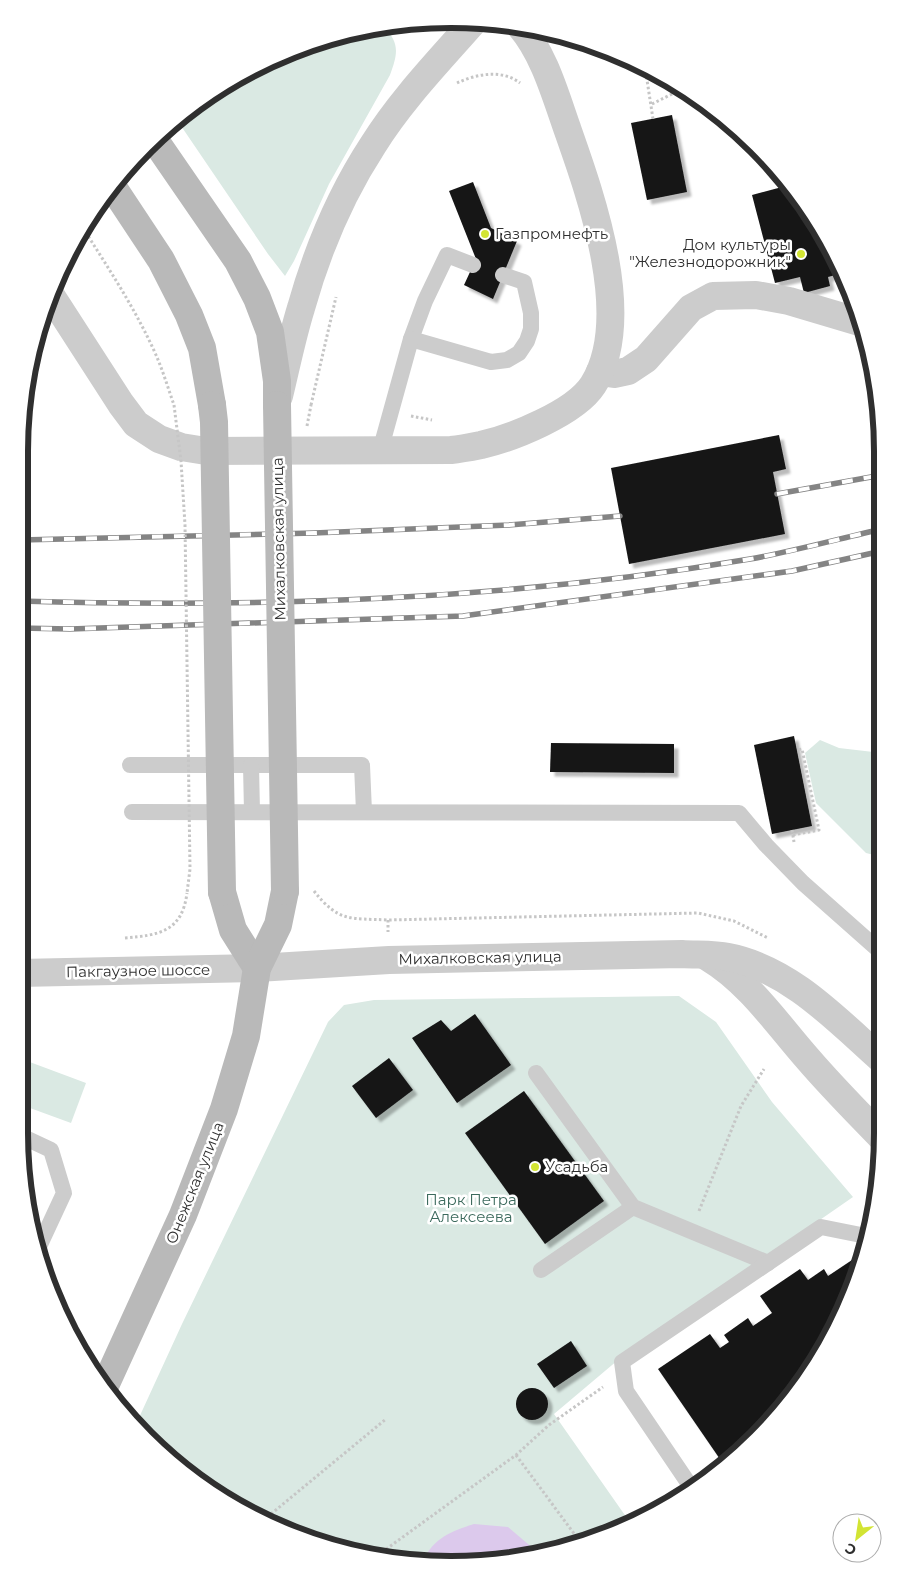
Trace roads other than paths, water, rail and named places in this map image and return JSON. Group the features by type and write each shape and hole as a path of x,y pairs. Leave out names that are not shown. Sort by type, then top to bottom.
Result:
{"main road":[{"name":"Михалковская улица","path":"159,145 238,262 257,298 270,332 275,368 285,891 278,925 257,968"},
{"path":"116,192 160,260 189,315 202,348 214,422 222,892 233,930 257,968"},
{"name":"Онежская улица","path":"108,1380 187,1205 224,1109 246,1036 257,968"}],"street":[{"path":"277,405 315,263 341,203 372,146 391,118 468,28"},
{"path":"55,302 136,424 159,439 181,447 206,451 451,450 482,445 515,434 552,418 580,399 592,387 600,372 606,355 610,333 610,304 600,235 585,181 550,82 536,51 525,34"},
{"path":"600,372 614,374 628,371 646,359 691,308 714,296 756,295 789,300 854,321"},
{"name":"Михалковская улица","path":"257,968 389,960 682,954 728,956 754,965 784,979 820,1004 874,1053"},
{"name":"Михалковская улица","path":"703,955 721,965 747,988 824,1078 874,1130"},
{"name":"Пакгаузное шоссе","path":"28,973 257,968"}],"lane":[{"path":"380,451 411,339 424,300 447,255 473,264"},
{"path":"411,339 491,362 507,360 520,353 531,329 531,313 524,282 503,275"},
{"path":"130,766 362,765 364,812"},
{"path":"251,766 252,812"},
{"path":"132,812 739,813 766,845 803,883 874,946"},
{"path":"536,1073 633,1207 768,1263"},
{"path":"28,1139 51,1150 64,1193 42,1241"},
{"path":"541,1270 633,1207"},
{"path":"688,1483 626,1391 622,1362 821,1228 862,1235"}],"railway":[{"path":"777,494 874,476"},
{"path":"28,540 314,533 509,525 620,516"},
{"path":"28,601 111,603 294,602 477,592 659,573 750,559 874,531"},
{"path":"28,628 70,629 463,616 792,571 874,553"}],"place":[{"name":"Газпромнефть","path":"485,234"},
{"name":"Дом культуры \"Железнодорожник\"","path":"801,254"},
{"name":"Усадьба","path":"535,1167"}],"park label":[{"name":"Парк Петра Алексеева","path":"471,1208"}]}
